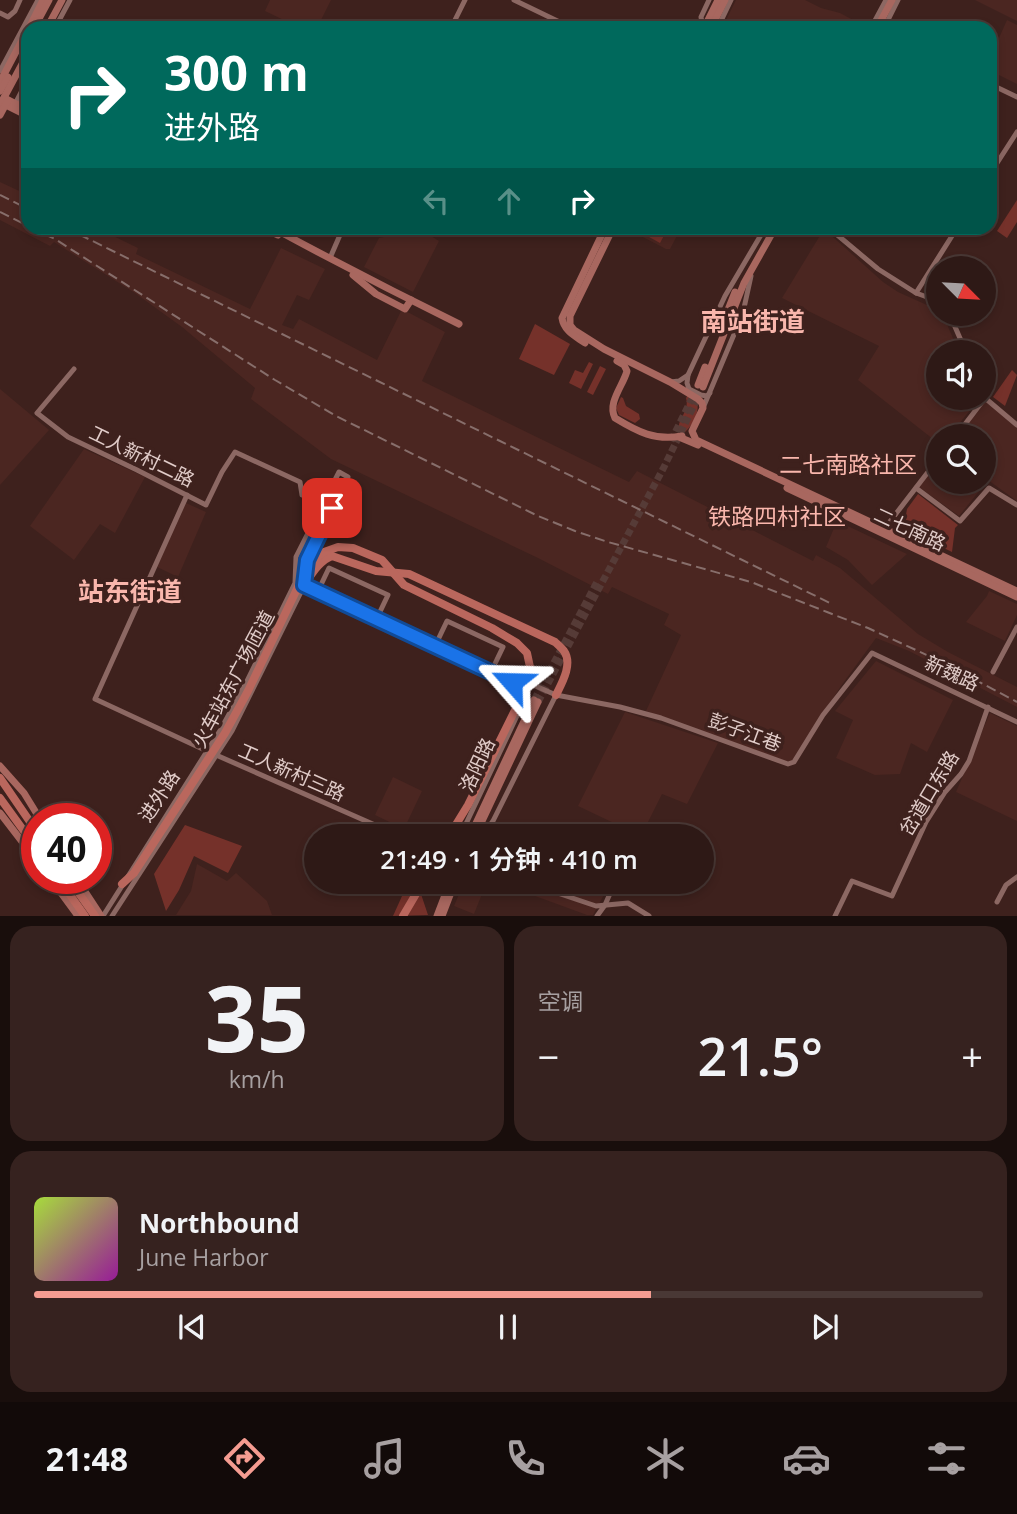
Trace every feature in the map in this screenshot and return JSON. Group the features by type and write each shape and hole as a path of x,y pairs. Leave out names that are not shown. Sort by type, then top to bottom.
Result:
{"highway":[{"name":"火车站东广场匝道","path":"122,884 134,873 225,733 309,564 324,552 338,547 353,548 382,560 404,585 517,643 527,653 530,667 525,690 456,824"},
{"name":"火车站东广场匝道","path":"300,584 332,556 376,571 409,574 555,642 564,651 568,661 565,677 556,695"},
{"path":"0,776 21,808"},
{"path":"0,798 21,827"},
{"path":"70,894 85,915"},
{"path":"80,894 95,915"},
{"path":"403,915 415,894"}],"main road":[{"path":"31,21 41,0"},
{"path":"38,21 49,0"},
{"path":"46,21 57,0"},
{"path":"51,21 62,0"},
{"path":"708,21 718,0"},
{"path":"716,21 725,0"},
{"path":"881,21 892,0"},
{"path":"0,82 21,42"},
{"path":"21,53 0,94 21,111"},
{"path":"21,66 0,104 21,108"},
{"path":"0,115 21,76"},
{"path":"277,235 356,276 376,294 405,309 411,300"},
{"path":"286,235 458,324"},
{"path":"602,235 568,312 570,325 613,354 700,400 703,408 693,429 679,437"},
{"path":"568,312 609,235"},
{"path":"700,386 740,282 770,235"},
{"name":"二七南路","path":"568,312 562,320 568,331 627,369 612,406 615,418 656,438 679,437 1017,597"},
{"name":"二七南路","path":"693,429 693,436 700,443 1017,591"},
{"name":"洛阳路","path":"476,824 536,701 480,824"},
{"path":"0,766 24,793 29,803"},
{"path":"0,776 14,787 26,803"},
{"path":"0,805 16,820"},
{"path":"0,813 21,840"},
{"path":"62,894 78,915"},
{"path":"88,894 102,915"},
{"path":"437,915 447,894"},
{"path":"443,915 449,894"}],"street":[{"path":"0,13 8,17 15,11 20,0"},
{"path":"29,21 41,0"},
{"path":"59,21 70,0"},
{"path":"454,21 465,0"},
{"path":"514,0 558,21"},
{"path":"702,21 701,17 709,0"},
{"path":"721,21 731,0"},
{"path":"875,21 886,0"},
{"path":"888,21 898,0"},
{"path":"0,71 21,35"},
{"path":"997,87 1017,97"},
{"path":"14,106 21,92"},
{"path":"997,163 1017,132"},
{"path":"330,258 340,235"},
{"path":"710,393 703,396 689,389 688,375 724,296 761,235"},
{"path":"703,408 738,324 752,270 770,235"},
{"path":"837,235 878,269 926,297"},
{"path":"916,293 953,235"},
{"name":"工人新村二路","path":"74,369 37,413 68,437 206,505 235,452 300,482 302,495 332,508"},
{"path":"670,382 679,381 688,375"},
{"path":"996,407 1017,425"},
{"name":"进外路","path":"102,915 221,729 300,584 296,557 339,472 348,477 307,560 300,584 250,697 232,731 112,915"},
{"path":"885,528 926,475"},
{"path":"916,488 960,521 989,488 1017,505"},
{"name":"工人新村三路","path":"187,495 95,699 373,824"},
{"path":"318,592 329,568 388,595 377,618"},
{"path":"300,584 512,682 531,684 556,695"},
{"path":"435,646 447,621 503,647 491,672"},
{"path":"993,673 1017,627"},
{"name":"彭子江巷","path":"556,695 661,718 788,764 794,762 823,715 872,653"},
{"name":"新魏路","path":"872,653 1017,722"},
{"name":"洛阳路","path":"466,824 531,684"},
{"name":"洛阳路","path":"491,824 556,695"},
{"name":"岔道口东路","path":"835,915 852,881 892,896 926,822 968,761 988,707"},
{"path":"997,902 1006,885 1017,877"},
{"path":"560,894 596,906 628,904 649,915"},
{"path":"597,915 610,894"}],"shaded area":[{"path":"270,0 331,0 320,21 286,21 265,11"},
{"path":"736,0 805,0 855,21 726,21"},
{"path":"975,0 1017,0 1017,21"},
{"path":"1007,20 1017,25 1017,84 997,74 997,42"},
{"path":"0,182 21,192 21,231 0,220"},
{"path":"1017,200 1017,222 1007,238 997,231"},
{"path":"29,235 111,235 138,248 136,254 250,309 281,248 325,269 309,300 297,295 282,325 293,329 299,319 377,360 402,309 445,332 422,381 629,482 637,471 813,561 816,555 840,568 918,634 1017,687 1017,707 909,651 876,638 791,763 646,711 681,635 664,625 669,614 612,587 608,594 331,459 251,399 255,388 182,327 135,293 54,242 50,246"},
{"path":"429,235 439,241 413,292 364,267 379,238"},
{"path":"639,235 677,235 670,249"},
{"path":"645,235 664,235 660,243"},
{"path":"820,235 831,235 883,282 926,305 926,326 948,326 954,340 926,340 926,410 970,410 959,424 926,424 926,434 858,380 879,346 782,298"},
{"path":"535,324 570,344 554,375 519,359"},
{"path":"589,362 593,364 581,389 569,383 575,370 583,373"},
{"path":"600,366 606,369 593,395 587,392"},
{"path":"1012,370 1017,375 1005,406 996,399 996,393"},
{"path":"0,389 49,430 0,485"},
{"path":"688,395 697,400 698,409 694,421 685,432 679,426"},
{"path":"621,397 626,406 639,414 640,419 635,423 619,415 616,408"},
{"path":"978,410 996,410 1017,428 1017,501 996,486 996,424 967,424"},
{"path":"84,449 145,477 115,533 100,524 74,560 30,526"},
{"path":"926,478 926,492 919,487"},
{"path":"918,494 958,525 955,528 952,552 904,526 907,509"},
{"path":"929,494 977,494 959,516"},
{"path":"186,503 206,512 178,577 157,567"},
{"path":"837,521 907,554 872,585 848,560 826,547"},
{"path":"989,591 1017,604 1017,615 1005,641 966,622"},
{"path":"876,661 953,700 927,752 911,743 900,774 875,775 836,758 853,720 835,711"},
{"path":"625,712 718,743 687,804 662,794 647,824 616,824 578,806"},
{"path":"990,713 1017,726 1017,821 956,792"},
{"path":"393,777 422,791 406,824 394,824 375,815"},
{"path":"185,825 242,846 228,873 194,856 166,911 154,874"},
{"path":"197,864 227,881 236,873 267,901 272,915 176,915 191,891"},
{"path":"403,894 421,894 428,915 393,916"},
{"path":"459,894 482,894 474,914 454,906"},
{"path":"530,894 604,894 593,915"}],"tunnel":[{"path":"671,441 695,392"},
{"path":"538,702 663,469 700,393"},
{"path":"534,700 597,582"}],"railway":[{"path":"0,195 21,206"},
{"path":"0,212 21,222"},
{"path":"46,235 336,416 538,516 608,542 751,582 868,628 942,662 1017,702"},
{"path":"80,235 832,604"}],"district":[{"name":"南站街道","path":"753,322"},
{"name":"二七南路社区","path":"848,465"},
{"name":"铁路四村社区","path":"777,517"},
{"name":"站东街道","path":"130,592"}],"route":[{"path":"332,508 307,560 304,585 512,682"}]}
